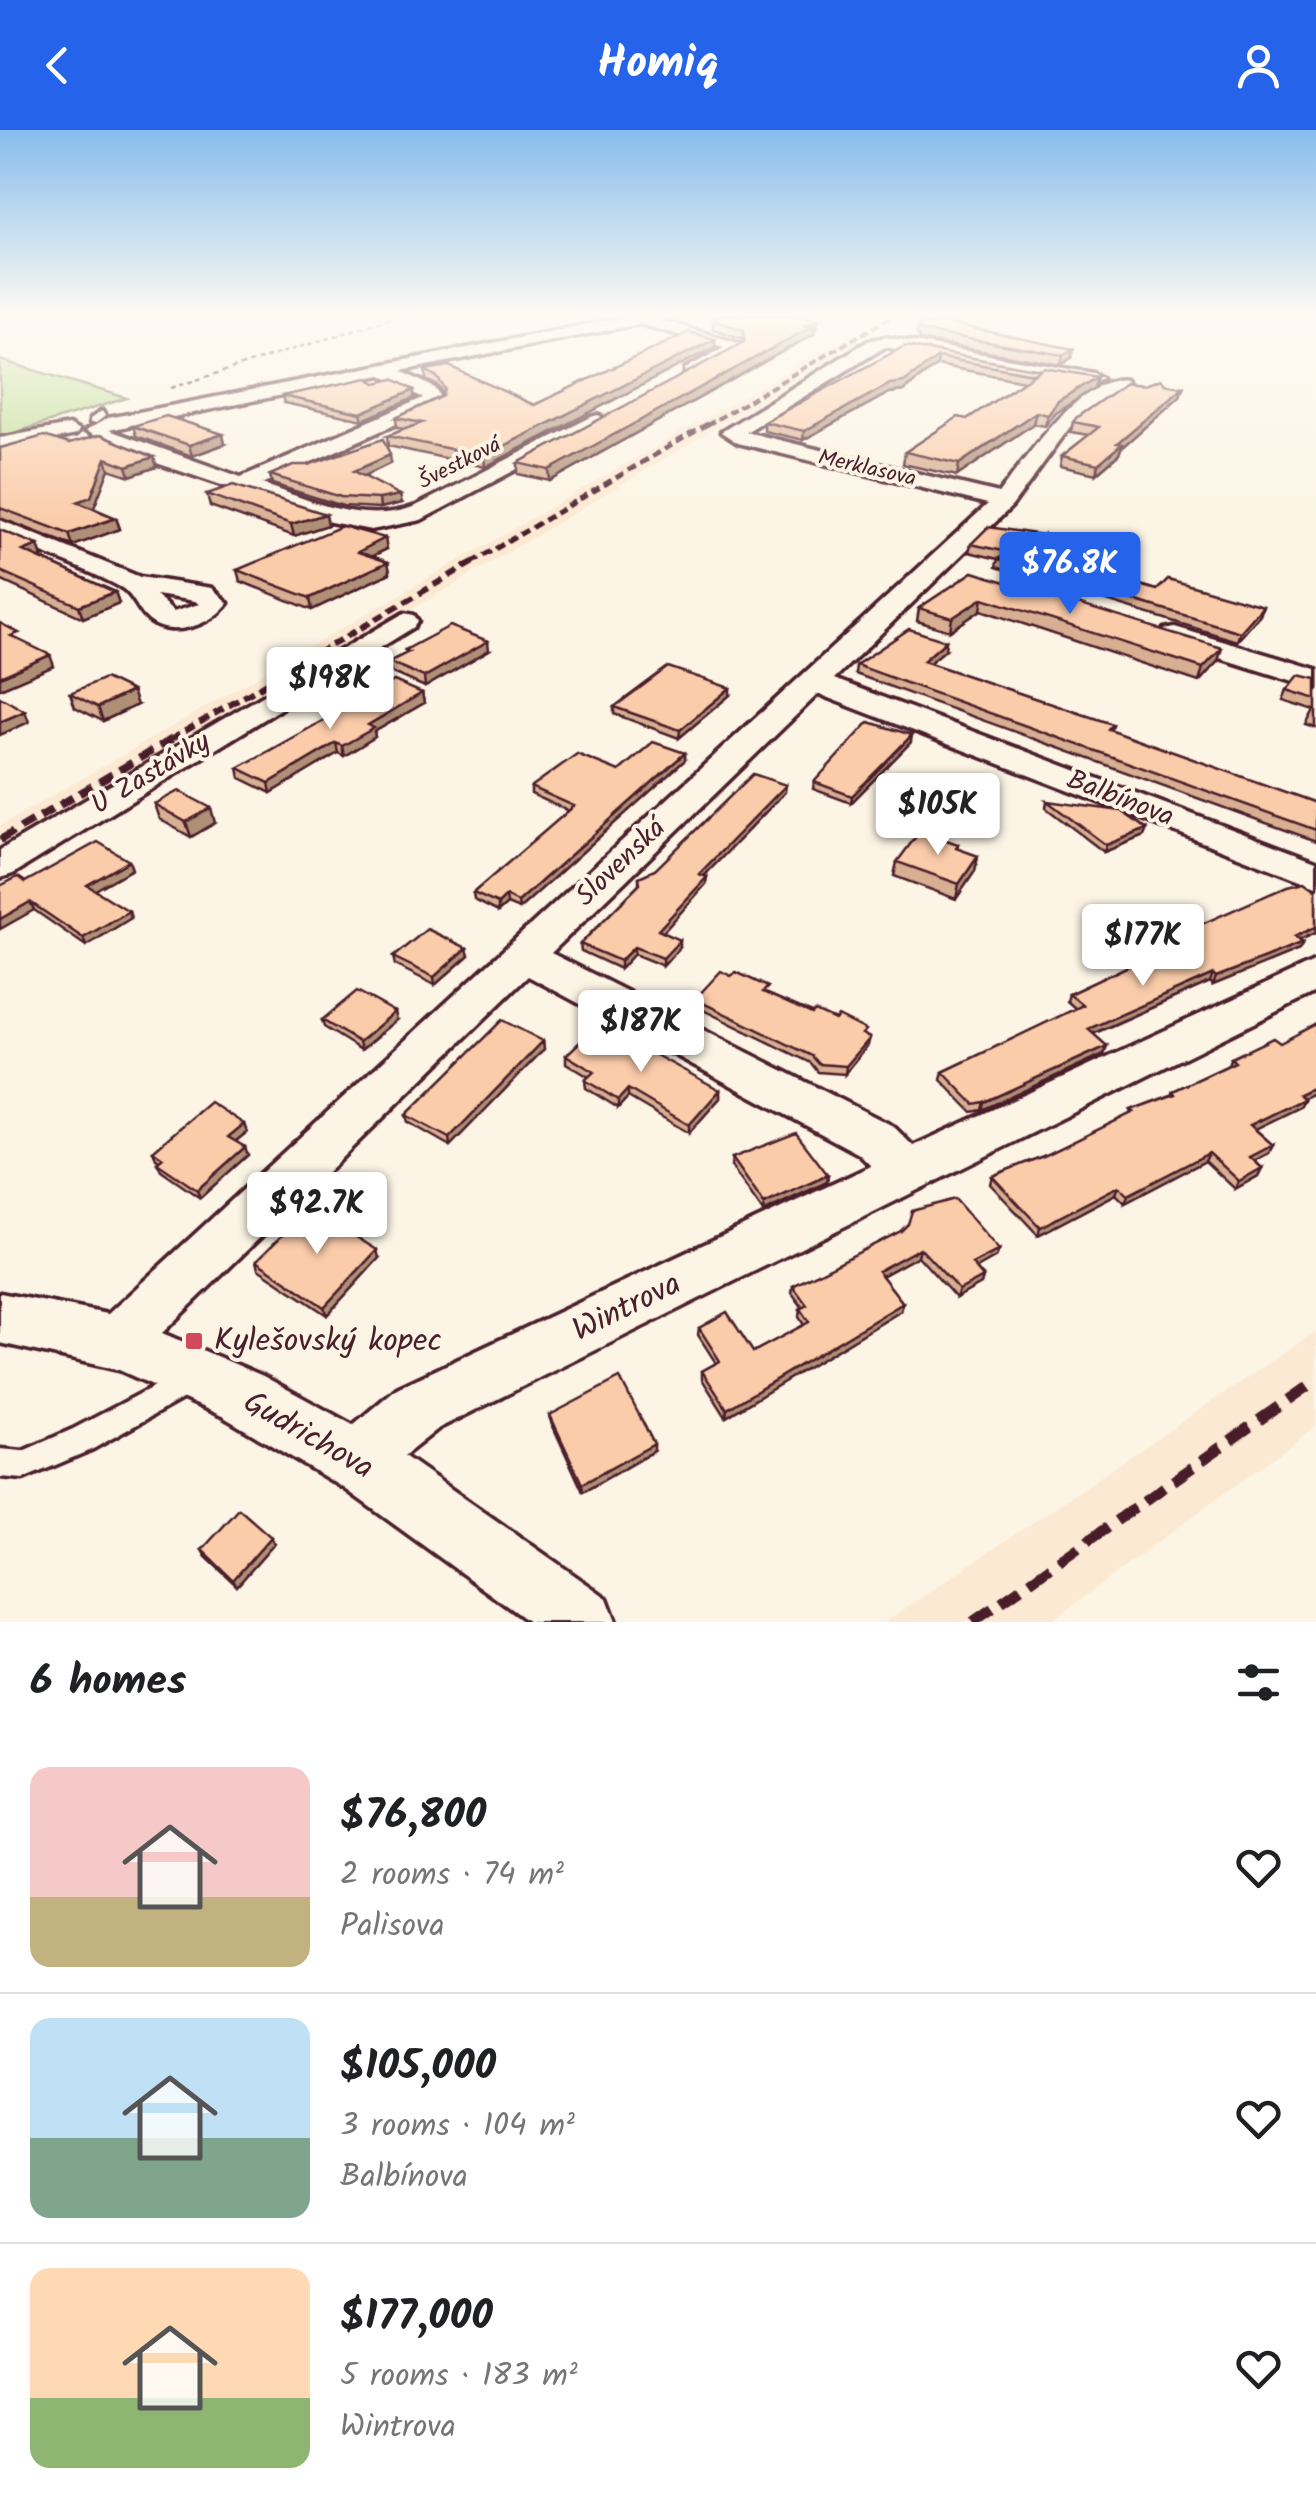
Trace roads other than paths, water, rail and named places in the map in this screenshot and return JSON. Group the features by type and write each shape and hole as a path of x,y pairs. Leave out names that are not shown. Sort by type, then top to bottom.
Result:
{"street":[{"path":"0,444 305,385"},
{"path":"242,485 434,400 413,385"},
{"name":"Merklasova","path":"809,385 730,434 1004,501"},
{"name":"Slovenská","path":"118,1344 154,1304 811,681 952,566 1065,420 1119,385"},
{"name":"Švestková","path":"99,423 242,485 355,522 394,521 424,511 622,408"},
{"path":"0,527 134,584"},
{"name":"U Zastávky","path":"0,866 404,620"},
{"path":"1150,628 1316,680"},
{"name":"Balbínova","path":"811,681 1316,874"},
{"path":"523,956 876,1140 909,1174"},
{"name":"Wintrova","path":"359,1464 388,1431 418,1408 1316,975"},
{"name":"Gudrichova","path":"2,1322 118,1344 239,1395 439,1513 583,1622"}],"lane":[{"path":"0,1463 23,1465 68,1446 198,1376"}],"railway":[{"path":"707,425 776,385"},
{"path":"471,563 711,422"},
{"path":"170,740 475,561"},
{"path":"0,840 174,738"},
{"path":"973,1622 1316,1380"}],"place":[{"name":"Kylešovský kopec","path":"194,1341"}]}
